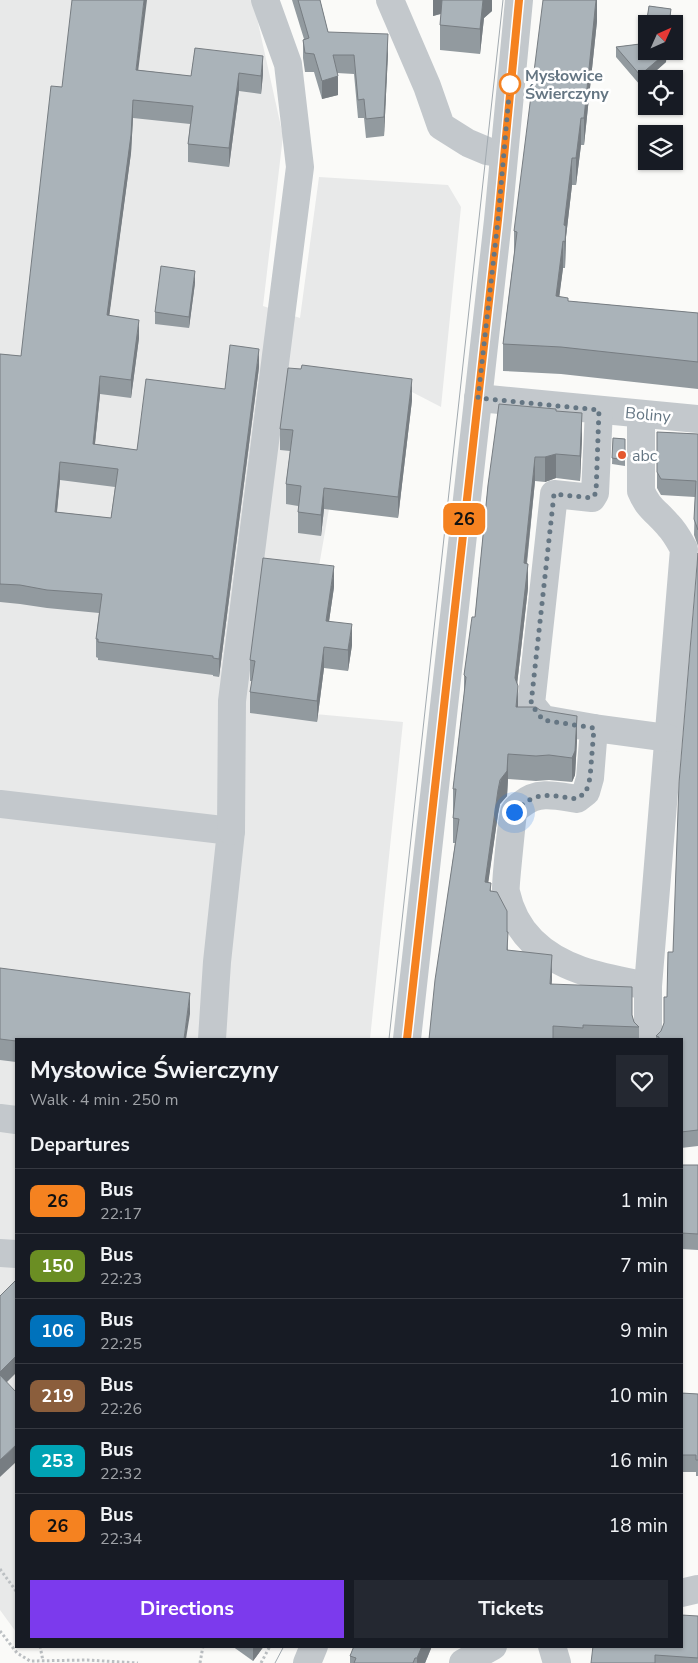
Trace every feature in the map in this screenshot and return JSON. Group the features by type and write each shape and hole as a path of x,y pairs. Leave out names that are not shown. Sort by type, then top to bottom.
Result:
{"street":[{"path":"212,1038 217,962 231,831 232,701 300,167 288,64 265,0"},
{"path":"390,0 427,86 441,126 468,143 486,151 503,154"},
{"path":"407,1038 498,220 519,0"},
{"name":"Boliny","path":"478,398 698,419"},
{"path":"599,410 596,493 592,498 554,494 531,704 543,720 668,738"},
{"path":"641,414 640,490 645,502 668,524 684,548 648,986 648,1038"},
{"path":"594,728 590,778 586,792 577,799 542,794 523,802 514,812 505,889 518,927 534,943 552,956 571,967 596,976 648,986"},
{"path":"0,804 231,831"},
{"path":"0,1118 15,1120"},
{"path":"0,1253 15,1254"},
{"path":"683,1593 698,1589"},
{"path":"307,1663 313,1648"},
{"path":"455,1663 457,1648"},
{"path":"464,1663 490,1648"},
{"path":"553,1648 557,1663"}],"path":[{"path":"0,1569 15,1591"},
{"path":"0,1631 17,1653 30,1661 87,1660 138,1663"},
{"path":"40,1648 43,1661"},
{"path":"200,1663 204,1648"},
{"path":"261,1663 269,1648"}],"shaded area":[{"path":"0,0 253,0 283,136 263,306 300,318 319,177 448,185 461,207 441,407 412,392 399,514 329,509 316,583 315,714 403,722 370,1038 15,1038 15,1631 0,1610"}],"building":[{"path":"72,0 144,0 136,70 191,76 195,48 263,56 261,76 239,73 229,148 188,144 193,106 133,100 131,135 107,315 139,320 131,380 100,376 93,444 137,450 146,379 225,389 230,345 259,349 219,659 213,658 213,656 98,642 98,639 96,639 102,594 0,584 0,354 21,356 51,86 62,87","holes":["60,462 118,469 111,518 55,512"]},
{"path":"298,0 320,0 328,32 388,34 384,117 366,119 364,99 358,100 354,55 333,55 338,76 322,81 314,54 305,53 303,40 309,38"},
{"path":"442,0 483,0 480,29 440,25"},
{"path":"543,0 596,0 584,118 581,118 576,158 572,158 564,225 566,226 565,242 563,241 556,296 568,298 568,301 698,313 698,362 561,347 503,344 517,232 514,231"},
{"path":"649,6 671,9 670,15 648,15"},
{"path":"638,44 638,60 658,60 646,70 638,70 638,73 616,47"},
{"path":"161,266 195,271 189,317 155,312"},
{"path":"302,365 412,379 398,497 324,488 321,515 298,512 301,486 286,484 293,430 280,429 288,368 301,369"},
{"path":"499,404 582,413 580,456 556,454 535,457 524,563 528,564 515,678 518,686 516,707 536,707 540,710 577,716 575,751 572,758 549,755 508,754 507,771 500,780 498,790 485,882 491,883 490,891 497,892 507,911 507,950 552,955 550,984 632,987 632,1015 634,1022 639,1027 583,1025 583,1028 553,1026 553,1038 429,1038 435,980 459,819 453,818 456,789 453,789 466,677 464,675 472,617 475,617 488,485"},
{"path":"657,432 698,434 698,530 694,519 696,481 661,479 657,472"},
{"path":"613,438 625,439 625,460 612,458"},
{"path":"698,553 698,1130 683,1132 683,1038 659,1038 656,1036 661,1031 664,1023 664,997 667,997 668,952 673,952 679,783"},
{"path":"263,558 334,566 326,621 352,624 348,650 324,647 317,701 250,692 255,661 250,660"},
{"path":"0,968 190,993 184,1038 15,1038 15,1041 0,1039"},
{"path":"683,1165 698,1165 698,1234 683,1233"},
{"path":"15,1281 15,1357 0,1372 0,1296"},
{"path":"0,1375 15,1391 15,1446 0,1460"},
{"path":"683,1393 698,1394 698,1460 696,1460 696,1455 683,1455"},
{"path":"683,1615 698,1616 698,1658 655,1655 655,1663 591,1663 593,1648 683,1648"},
{"path":"353,1648 421,1648 413,1663 354,1663 356,1658 350,1656"}],"tram line":[{"path":"389,1038 503,0"},
{"path":"275,1663 283,1648"}],"bus line":[{"name":"26","path":"407,1038 498,220 519,0"}],"place":[{"name":"Mysłowice Świerczyny","path":"510,84"},
{"name":"abc","path":"622,455"}],"route":[{"path":"510,84 498,220 478,398 599,410 596,493 592,498 554,494 531,704 543,720 594,728 590,778 586,792 577,799 542,794 523,802 514,812"}]}
